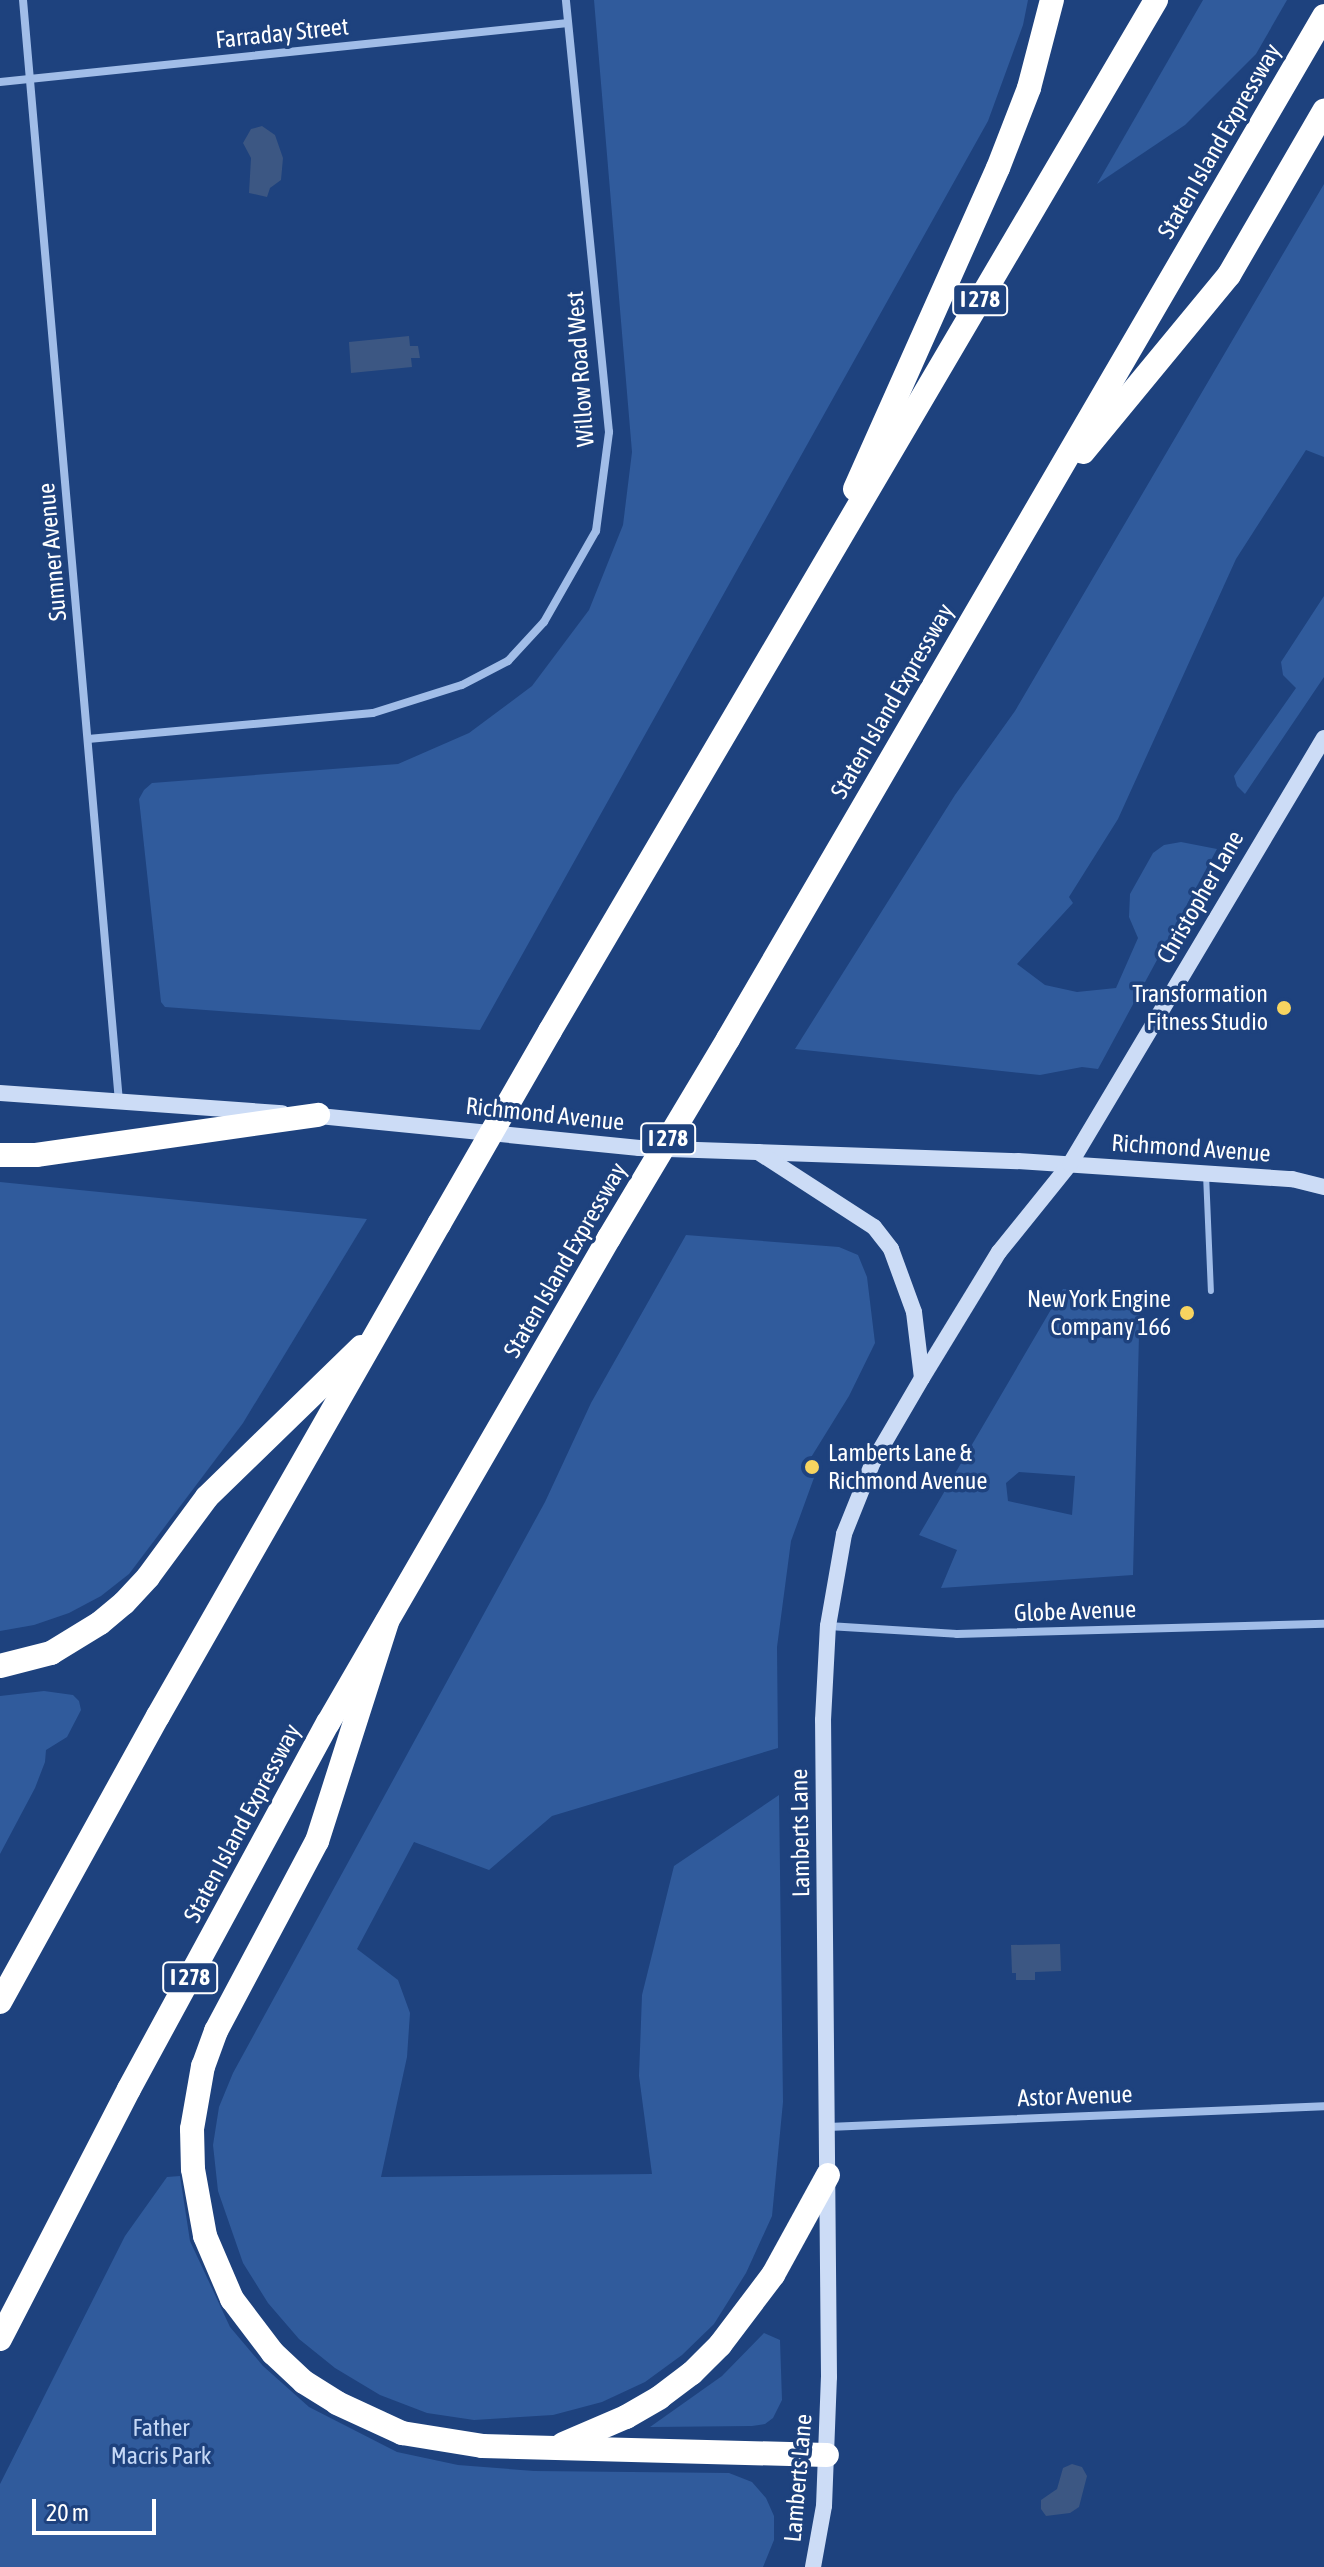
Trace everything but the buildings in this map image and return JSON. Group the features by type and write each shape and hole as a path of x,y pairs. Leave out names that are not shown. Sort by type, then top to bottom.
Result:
{"highway":[{"path":"805,601 998,168 1029,88 1052,0"},
{"name":"I 278","path":"0,2002 150,1729 550,1031 1156,0"},
{"name":"Staten Island Expressway","path":"0,2339 129,2089 387,1622 1324,16"},
{"path":"1035,510 1229,275 1324,111"},
{"path":"0,1155 36,1155 318,1115"},
{"path":"0,1666 51,1653 100,1623 124,1603 148,1577 207,1497 380,1328"},
{"path":"387,1622 317,1841 216,2031 203,2066 192,2129 198,2205 216,2269 232,2299 273,2353 304,2382 337,2403 402,2433 455,2443 827,2455"},
{"path":"553,2448 626,2417 692,2373 720,2345 773,2275 828,2175"}],"main road":[{"name":"Christopher Lane","path":"1070,1164 1324,738"},
{"name":"Richmond Avenue","path":"0,1093 318,1115 639,1148 1070,1164 1292,1179 1324,1187"},
{"path":"757,1151 874,1227 891,1249 914,1312 922,1378"},
{"name":"Lamberts Lane","path":"813,2567 824,2506 827,2455 828,2127 823,1759 828,1626 844,1534 855,1500 873,1462 922,1378 999,1252 1070,1164"}],"street":[{"name":"Sumner Avenue","path":"23,0 119,1101"},
{"name":"Willow Road West","path":"88,739 373,713 462,685 497,667 508,661 544,622 596,531 609,432 566,0"},
{"name":"Farraday Street","path":"0,82 568,23"},
{"name":"Globe Avenue","path":"828,1626 957,1634 1324,1624"},
{"name":"Astor Avenue","path":"828,2127 1324,2106"}],"lane":[{"path":"1206,1173 1211,1291"}],"green space":[{"path":"594,0 1028,0 1023,25 988,121 480,1030 165,1007 161,1002 139,799 144,790 152,783 398,764 469,733 532,686 589,610 623,525 632,452"},
{"path":"1203,0 1287,0 1256,54 1185,125 1097,184"},
{"path":"1324,184 1324,457 1306,450 1236,559 1118,819 1069,897 1073,903 1017,964 1045,985 1077,992 1116,988 1138,938 1129,917 1130,894 1153,853 1164,845 1181,842 1217,849 1098,1069 1082,1067 1040,1075 795,1049 955,795 1015,711"},
{"path":"1324,596 1324,677 1245,794 1237,786 1234,776 1296,688 1283,675 1281,662"},
{"path":"0,1182 367,1219 243,1423 129,1574 101,1596 69,1613 34,1625 0,1631"},
{"path":"686,1235 839,1247 858,1255 867,1277 875,1343 849,1396 810,1459 819,1464 791,1541 777,1647 778,1748 552,1816 489,1870 414,1842 357,1949 398,1980 410,2013 407,2057 381,2177 652,2174 639,2076 642,1995 674,1866 779,1795 783,2102 772,2216 746,2273 714,2324 682,2355 645,2382 602,2402 553,2415 474,2420 427,2413 380,2395 335,2368 299,2339 268,2303 243,2263 218,2191 213,2145 219,2107 233,2073 545,1502 591,1403"},
{"path":"1063,1289 1140,1295 1133,1575 941,1588 957,1550 919,1535","holes":["1019,1472 1075,1476 1072,1515 1008,1501 1006,1483"]},
{"path":"44,1691 73,1695 79,1701 81,1710 67,1737 46,1750 35,1788 0,1854 0,1696"},
{"name":"Father Macris Park","path":"180,2176 190,2241 230,2327 263,2366 309,2407 397,2452 458,2465 534,2471 729,2473 752,2482 766,2498 774,2516 774,2540 763,2567 0,2567 0,2484 125,2236 167,2177"},
{"path":"764,2333 780,2340 782,2400 773,2418 765,2424 752,2426 650,2427 722,2376"}],"shaded area":[{"path":"262,126 275,135 283,158 281,180 270,188 267,197 249,193 251,158 243,143 251,129"},
{"path":"409,336 410,346 418,346 420,358 411,358 412,367 351,373 349,342"},
{"path":"1060,1944 1061,1971 1035,1972 1035,1980 1016,1980 1016,1973 1012,1973 1011,1945"},
{"path":"1072,2464 1082,2467 1087,2476 1079,2507 1070,2513 1046,2516 1041,2509 1041,2500 1057,2489 1063,2468"}],"place":[{"name":"Transformation Fitness Studio","path":"1284,1008"},
{"name":"New York Engine Company 166","path":"1187,1313"},
{"name":"Lamberts Lane & Richmond Avenue","path":"812,1467"}]}
